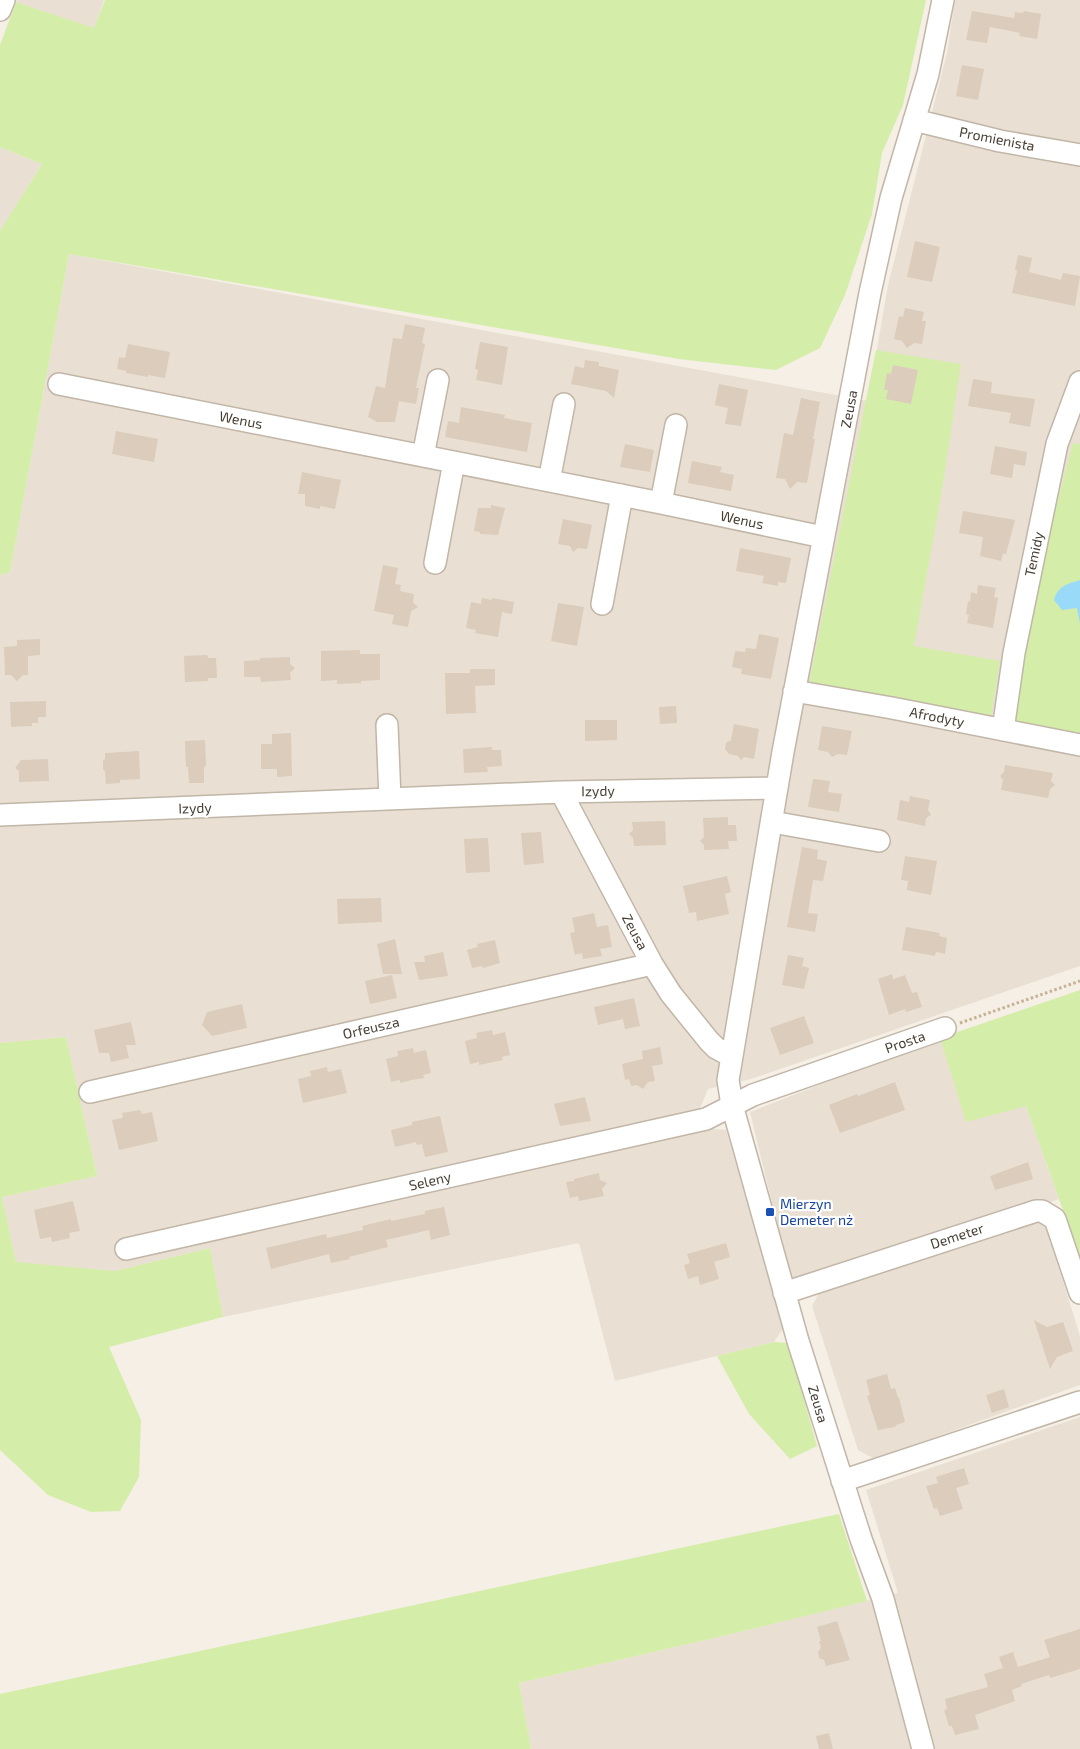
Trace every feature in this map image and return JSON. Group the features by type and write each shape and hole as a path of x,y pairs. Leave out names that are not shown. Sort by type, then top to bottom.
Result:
{"street":[{"path":"0,10 4,0"},
{"name":"Zeusa","path":"923,1749 881,1594 860,1539 784,1293 732,1105 728,1080 794,691 880,243 896,178 933,53 943,0"},
{"name":"Promienista","path":"914,120 1000,141 1080,155"},
{"path":"423,456 438,380"},
{"name":"Temidy","path":"1003,730 1014,653 1057,444 1080,382"},
{"name":"Wenus","path":"59,384 622,495 823,537"},
{"path":"549,481 564,404"},
{"path":"661,503 676,425"},
{"path":"435,563 454,462"},
{"path":"602,604 622,495"},
{"name":"Afrodyty","path":"794,691 1080,745"},
{"path":"387,725 390,799"},
{"name":"Izydy","path":"0,815 560,792 777,788"},
{"name":"Zeusa","path":"560,792 652,964 671,994 697,1028 716,1048 731,1056"},
{"path":"772,822 879,841"},
{"name":"Orfeusza","path":"90,1092 652,964"},
{"name":"Prosta","path":"732,1105 753,1095 946,1028"},
{"name":"Seleny","path":"126,1250 706,1119 732,1105"},
{"name":"Demeter","path":"784,1293 1036,1211 1042,1211 1055,1219 1080,1293"},
{"path":"842,1481 1080,1402"}],"path":[{"path":"946,1028 1080,981"}],"shaded area":[{"path":"17,0 104,0 94,29 16,2"},
{"path":"955,0 1080,0 1080,966 751,1079 708,1089 699,1111 703,1128 726,1130 784,1327 774,1342 615,1381 579,1243 223,1317 210,1248 115,1271 16,1263 2,1197 97,1176 66,1037 0,1043 0,575 10,572 69,254 868,401 888,285 947,53"},
{"path":"0,147 42,164 0,231"},
{"path":"940,1038 1026,1106 1059,1199 793,1290 750,1112"},
{"path":"1043,1217 1080,1336 1080,1385 873,1458 858,1450 812,1306 819,1293"},
{"path":"1080,1417 1080,1749 531,1749 519,1683 898,1593 866,1490"}],"green space":[{"path":"105,0 926,0 903,105 882,153 872,214 845,295 820,348 776,370 679,359 69,254 10,572 0,575 0,231 42,164 0,147 0,45 16,2 94,28"},
{"path":"876,350 961,364 941,496 914,646 1000,661 991,716 808,688"},
{"path":"1073,443 1080,444 1080,734 1013,721 1041,565"},
{"path":"1080,990 1080,1258 1026,1106 966,1122 940,1038"},
{"path":"66,1037 97,1176 2,1197 16,1262 115,1271 210,1248 223,1317 109,1347 141,1420 139,1477 120,1511 91,1512 48,1495 0,1450 0,1043"},
{"path":"774,1342 788,1343 817,1446 790,1459 749,1414 717,1356"},
{"path":"839,1514 867,1601 519,1683 531,1749 0,1749 0,1694"}],"water":[{"path":"1080,580 1080,624 1077,608 1062,610 1054,600 1058,592 1067,584"}],"building":[{"path":"972,11 1014,18 1015,12 1023,13 1024,11 1041,14 1037,39 1019,36 1020,33 990,27 987,43 966,40"},
{"path":"962,65 984,69 978,100 956,96"},
{"path":"915,241 940,247 932,282 907,277"},
{"path":"1018,255 1032,258 1029,272 1061,280 1063,273 1080,276 1075,306 1012,293 1017,271 1015,270"},
{"path":"905,308 924,312 922,321 926,321 922,344 914,343 907,348 902,341 894,339 899,316 903,317"},
{"path":"405,324 425,328 422,343 425,344 416,388 419,388 416,404 399,401 395,422 377,422 368,417 376,386 385,388 393,338 402,339"},
{"path":"480,342 508,347 502,385 476,380 478,370 475,369"},
{"path":"128,344 170,352 165,378 126,373 126,371 117,369 119,357 125,358"},
{"path":"585,360 599,362 599,366 619,370 614,398 606,391 571,384 575,366 584,368"},
{"path":"893,365 918,370 911,404 886,399 888,390 884,390 887,373 891,374"},
{"path":"973,379 992,382 991,393 1035,399 1030,427 1009,423 1011,413 968,406"},
{"path":"719,384 748,390 741,426 725,424 728,408 715,405"},
{"path":"801,398 820,402 807,483 797,482 790,489 785,479 776,478 784,433 793,435"},
{"path":"461,407 505,415 504,418 532,423 527,452 445,437 448,421 459,423"},
{"path":"116,431 158,439 154,462 112,454"},
{"path":"625,444 654,450 650,472 620,467"},
{"path":"995,446 1027,452 1025,466 1014,464 1012,478 990,474"},
{"path":"692,461 722,467 720,472 734,475 731,491 688,483"},
{"path":"302,472 341,480 335,509 305,506 305,494 298,494"},
{"path":"491,505 505,508 498,535 480,534 480,532 474,531 478,508 491,508"},
{"path":"963,511 1015,520 1006,554 1003,554 1001,561 980,556 983,537 959,533"},
{"path":"563,519 592,525 587,549 578,548 573,552 570,546 558,544"},
{"path":"740,548 791,558 786,583 778,582 778,586 762,583 764,576 736,571"},
{"path":"383,565 398,568 395,584 401,585 400,591 414,594 413,602 418,607 411,611 408,627 392,624 394,615 374,611"},
{"path":"978,585 996,588 994,597 998,598 993,628 967,623 969,615 966,614 968,601 970,602 971,592 977,594"},
{"path":"482,598 514,602 512,614 502,612 498,637 475,633 476,630 466,628 471,602 481,604"},
{"path":"558,603 584,607 577,646 551,641"},
{"path":"759,634 779,638 771,679 741,674 742,669 732,667 735,651 745,652 746,648 756,649"},
{"path":"40,639 40,655 28,656 28,675 23,675 17,681 11,675 5,675 4,647 17,646 17,640"},
{"path":"360,650 360,654 380,654 380,680 337,684 337,680 321,681 321,651"},
{"path":"207,655 208,658 216,658 217,678 208,678 208,681 185,682 184,656"},
{"path":"290,657 290,664 295,668 290,673 291,680 261,682 260,677 244,677 244,661 260,660 260,658"},
{"path":"470,669 495,669 495,685 475,686 476,713 446,714 445,673 470,673"},
{"path":"46,701 46,717 38,717 38,723 32,723 32,726 11,727 10,702"},
{"path":"676,706 677,723 660,724 659,707"},
{"path":"585,720 617,720 617,740 585,741"},
{"path":"734,724 759,729 754,759 744,757 741,760 738,756 729,754 725,749 726,743 731,740"},
{"path":"822,726 852,731 847,755 838,754 832,757 828,752 818,750"},
{"path":"291,733 292,776 277,777 277,769 261,769 261,744 272,744 272,734"},
{"path":"205,740 206,766 204,767 204,783 189,783 185,741"},
{"path":"492,747 492,750 501,750 502,766 487,767 488,772 464,773 463,749"},
{"path":"139,751 140,779 120,780 120,783 106,784 105,771 103,769 105,753"},
{"path":"48,759 49,781 19,782 19,771 15,768 21,760"},
{"path":"1005,765 1053,773 1051,781 1055,785 1050,789 1048,798 1001,790 1003,780 1000,776 1004,772"},
{"path":"813,779 830,781 828,792 842,794 839,812 808,807"},
{"path":"910,796 930,800 928,810 931,815 926,818 925,826 897,820 900,800 909,802"},
{"path":"728,817 728,825 736,825 737,841 728,841 729,849 704,850 704,845 700,841 704,837 703,818"},
{"path":"665,821 666,845 634,846 633,838 629,834 633,830 632,822"},
{"path":"541,832 544,863 524,865 521,833"},
{"path":"488,838 490,872 466,873 464,839"},
{"path":"802,847 818,850 817,859 827,861 823,881 813,880 808,913 818,914 815,932 787,927"},
{"path":"905,856 937,861 931,895 907,890 908,881 901,880"},
{"path":"727,876 731,892 725,894 729,914 697,921 696,912 689,913 683,886"},
{"path":"381,898 382,922 338,924 337,899"},
{"path":"594,913 597,927 608,925 612,947 600,949 602,956 583,959 582,953 575,955 570,933 575,932 572,918"},
{"path":"906,927 940,933 939,936 947,938 945,954 936,952 935,956 902,950"},
{"path":"395,939 402,974 383,974 377,944"},
{"path":"495,940 500,963 483,968 482,966 472,968 467,950 478,947 477,944"},
{"path":"443,952 448,976 419,980 414,962 425,962 424,956"},
{"path":"788,955 804,958 802,966 809,968 804,989 782,985"},
{"path":"892,974 893,979 905,975 912,993 917,992 922,1007 906,1012 905,1009 889,1015 878,979"},
{"path":"392,975 397,998 370,1004 365,981"},
{"path":"634,998 640,1026 625,1029 623,1019 598,1025 594,1007"},
{"path":"242,1004 247,1028 212,1036 202,1025 207,1012"},
{"path":"804,1016 814,1043 780,1055 770,1028"},
{"path":"131,1022 136,1045 126,1045 129,1058 111,1062 109,1053 99,1053 94,1030"},
{"path":"492,1030 493,1035 505,1032 510,1055 502,1057 503,1060 479,1065 479,1062 470,1064 465,1041 477,1038 476,1033"},
{"path":"660,1047 663,1064 652,1066 655,1081 648,1082 643,1089 637,1085 631,1086 629,1079 625,1080 622,1064 643,1059 642,1051"},
{"path":"413,1048 414,1053 426,1050 431,1073 423,1075 424,1078 400,1083 400,1080 391,1082 386,1059 398,1056 397,1051"},
{"path":"327,1067 328,1072 341,1069 347,1093 303,1103 298,1079 311,1076 310,1071"},
{"path":"895,1082 905,1110 840,1133 829,1105"},
{"path":"585,1097 591,1121 560,1126 554,1104"},
{"path":"140,1110 142,1114 152,1112 158,1141 119,1150 112,1120 123,1118 122,1113"},
{"path":"440,1116 448,1152 425,1157 422,1144 417,1145 416,1142 395,1147 391,1130 412,1125 412,1122"},
{"path":"1028,1162 1033,1179 995,1190 990,1176"},
{"path":"599,1173 600,1180 607,1183 602,1189 604,1196 579,1201 578,1196 570,1198 566,1182"},
{"path":"73,1201 80,1231 69,1233 70,1238 52,1242 51,1237 40,1239 34,1210"},
{"path":"444,1207 450,1235 431,1240 429,1230 386,1240 388,1247 349,1257 350,1259 331,1263 329,1254 271,1269 266,1248 326,1234 327,1238 363,1230 362,1226 425,1214 425,1211"},
{"path":"726,1243 730,1257 714,1262 719,1279 700,1285 698,1276 688,1279 684,1265 690,1263 687,1254"},
{"path":"1034,1320 1047,1327 1063,1322 1073,1351 1057,1357 1050,1369"},
{"path":"887,1374 891,1389 895,1388 899,1398 905,1422 895,1427 878,1430 867,1396 870,1395 866,1380"},
{"path":"1004,1389 1009,1407 992,1413 986,1395"},
{"path":"964,1468 969,1484 956,1488 963,1509 940,1516 937,1508 934,1509 926,1486 938,1483 936,1477"},
{"path":"837,1621 850,1660 826,1666 824,1660 819,1658 818,1652 821,1648 819,1641 821,1641 817,1627"},
{"path":"1080,1629 1080,1669 1050,1678 1049,1675 1021,1684 1022,1686 1012,1690 1015,1701 975,1715 979,1729 955,1735 952,1726 949,1726 944,1710 947,1709 945,1699 988,1687 984,1674 1003,1668 999,1657 1013,1652 1018,1667 1050,1657 1044,1640"},
{"path":"829,1733 833,1749 819,1749 816,1736"}],"place":[{"name":"Mierzyn Demeter nż","path":"770,1212"}]}
